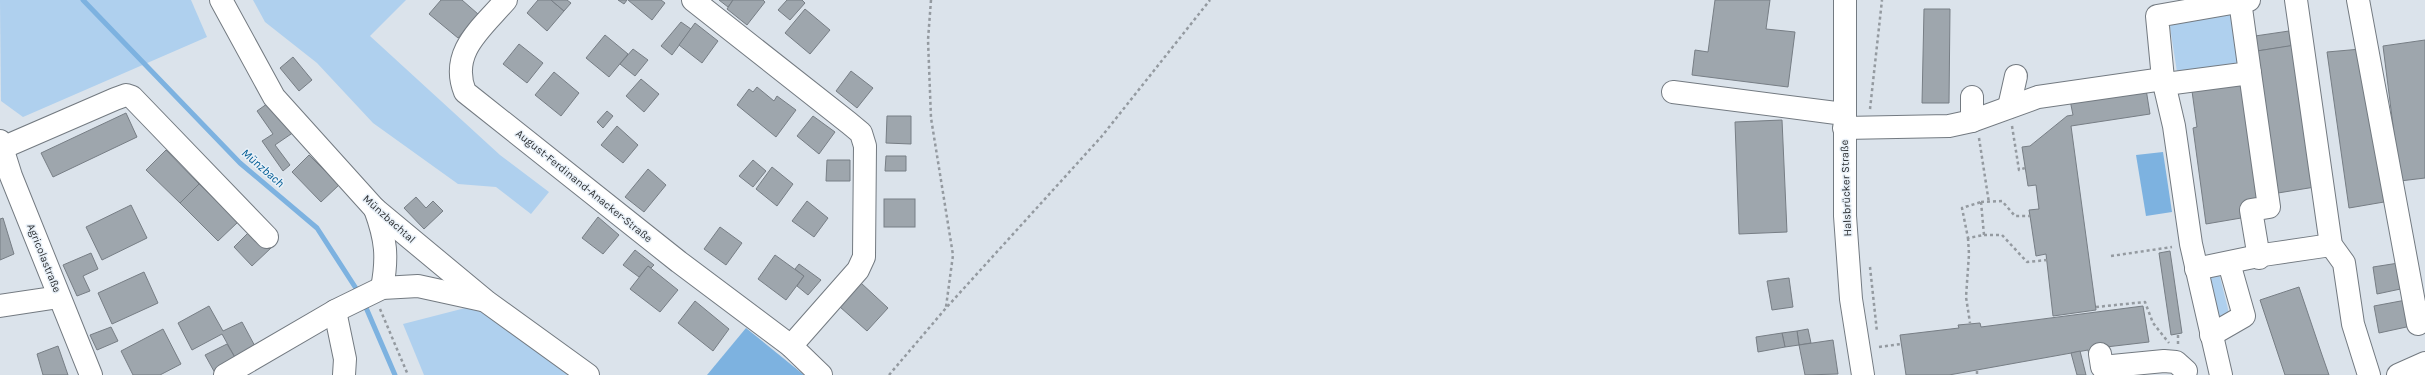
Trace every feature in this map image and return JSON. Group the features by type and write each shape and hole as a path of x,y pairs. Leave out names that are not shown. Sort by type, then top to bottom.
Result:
{"street":[{"name":"Münzbachtal","path":"221,0 274,97 375,209 487,302 588,375"},
{"name":"August-Ferdinand-Anacker-Straße","path":"506,0 468,44 461,58 459,71 465,92 679,262 791,346 821,375"},
{"path":"693,0 861,133 865,146 864,257 858,270 791,346"},
{"name":"Halsbrücker Straße","path":"1845,0 1845,216 1851,299 1863,375"},
{"path":"2296,0 2331,245 2344,263 2353,324 2369,375"},
{"path":"2358,0 2418,324"},
{"path":"2100,354 2102,367 2164,361 2176,362 2178,373 2219,369 2191,244 2164,81 2157,16 2245,1 2250,73 2269,207 2251,210 2259,258"},
{"path":"1673,92 1844,121 1868,127 1949,126 1972,121 2038,97 2164,81 2250,73"},
{"path":"2009,107 2016,76"},
{"path":"1,145 115,99 126,95 132,97 267,237"},
{"path":"1972,97 1972,121"},
{"name":"Agricolastraße","path":"1,145 59,297 91,375"},
{"path":"344,375 345,359 359,299 387,265 385,242 375,209"},
{"path":"2196,269 2259,258 2263,255 2331,245"},
{"path":"2211,335 2244,316 2229,263"},
{"path":"225,375 359,299 418,286 487,302"},
{"path":"0,306 59,297"},
{"path":"2398,375 2425,363"}],"path":[{"path":"932,0 928,40 931,118 953,255 946,308"},
{"path":"890,375 946,308 1102,136 1210,0"},
{"path":"1868,127 1882,0"},
{"path":"2009,107 2019,170 2025,168"},
{"path":"1972,121 1979,133 1989,203"},
{"path":"1970,323 1966,297 1970,254 1962,208 1981,202 1989,203 2002,201 2015,216 2030,216"},
{"path":"1981,202 1984,236"},
{"path":"1968,238 2002,235 2027,262 2047,260"},
{"path":"2111,256 2191,244"},
{"path":"1869,261 1880,354"},
{"path":"359,299 380,307 408,375"},
{"path":"2096,307 2145,302 2153,323 2173,348"},
{"path":"1879,347 1901,344"}],"shaded area":[{"path":"0,0 191,0 207,37 23,117 1,101"},
{"path":"253,0 406,0 370,36 500,155 549,192 531,214 496,187 458,184 373,123 317,63 265,22"},
{"path":"2235,12 2243,65 2177,72 2170,27 2172,22"},
{"path":"2163,152 2172,212 2146,216 2136,155"},
{"path":"2217,274 2220,277 2228,309 2228,314 2222,319 2218,317 2209,277"},
{"path":"473,306 572,375 424,375 403,324"},
{"path":"746,328 804,375 707,375"}],"building":[{"path":"441,0 462,0 478,14 458,38 429,14"},
{"path":"538,0 551,0 564,11 547,31 527,13"},
{"path":"551,0 567,0 571,3 564,11"},
{"path":"618,0 627,0 624,4"},
{"path":"628,0 661,0 665,3 652,20"},
{"path":"719,0 733,0 728,7"},
{"path":"733,0 763,0 765,2 747,25 727,9"},
{"path":"787,0 802,0 805,3 790,20 778,10"},
{"path":"1715,0 1770,0 1766,29 1795,32 1788,87 1692,75 1695,50 1708,52"},
{"path":"805,9 830,30 810,54 785,33"},
{"path":"1924,9 1950,9 1949,103 1922,103"},
{"path":"681,22 691,29 672,55 661,46"},
{"path":"695,23 718,41 702,63 679,45"},
{"path":"2289,31 2291,46 2257,51 2255,36"},
{"path":"605,35 628,54 609,77 586,58"},
{"path":"2425,40 2425,178 2400,181 2383,46"},
{"path":"519,44 543,63 527,83 503,64"},
{"path":"2295,45 2315,187 2278,193 2257,51"},
{"path":"633,49 648,60 635,76 620,64"},
{"path":"2361,49 2384,202 2349,208 2327,52"},
{"path":"293,57 312,80 299,91 280,68"},
{"path":"851,71 873,88 857,108 836,91"},
{"path":"554,72 579,93 561,116 535,95"},
{"path":"2247,77 2263,201 2247,217 2206,224 2193,128 2197,127 2191,84"},
{"path":"641,79 659,94 644,112 626,96"},
{"path":"757,87 774,101 777,96 796,110 776,137 737,105 749,89 753,92"},
{"path":"2146,89 2150,114 2071,126 2096,310 2053,316 2046,254 2036,256 2029,210 2039,209 2036,185 2028,186 2022,147 2030,146 2067,116 2073,115 2070,100"},
{"path":"271,101 294,132 275,145 290,165 283,171 262,141 273,134 257,111"},
{"path":"607,111 613,116 603,128 597,122"},
{"path":"126,113 137,137 53,177 41,153"},
{"path":"813,116 835,132 819,154 797,136"},
{"path":"887,116 911,116 911,144 886,143"},
{"path":"1782,120 1787,232 1739,234 1735,122"},
{"path":"617,126 638,145 623,163 601,145"},
{"path":"166,150 199,184 180,203 146,170"},
{"path":"309,155 339,185 321,202 292,172"},
{"path":"886,156 906,156 906,171 885,171"},
{"path":"753,160 766,171 753,187 739,176"},
{"path":"827,160 850,160 850,181 826,181"},
{"path":"772,167 793,184 777,206 756,189"},
{"path":"648,169 666,185 644,212 625,197"},
{"path":"199,184 238,222 218,241 180,203"},
{"path":"416,197 426,208 433,201 443,211 424,229 404,208"},
{"path":"884,199 915,199 915,227 884,227"},
{"path":"807,201 828,218 814,237 792,221"},
{"path":"131,205 147,238 102,260 86,227"},
{"path":"598,217 619,235 603,254 582,238"},
{"path":"3,218 14,254 0,260 0,219"},
{"path":"720,227 742,243 726,265 704,249"},
{"path":"252,229 271,248 252,266 234,247"},
{"path":"635,250 654,265 651,268 648,266 639,277 623,265"},
{"path":"2170,251 2182,333 2171,335 2159,253"},
{"path":"91,253 98,269 83,276 90,291 77,296 63,265"},
{"path":"775,255 804,276 786,300 758,279"},
{"path":"2405,262 2410,287 2377,294 2373,267"},
{"path":"799,264 821,280 808,295 797,286 804,276 795,269"},
{"path":"648,266 678,290 660,312 630,289"},
{"path":"144,272 158,303 112,324 98,293"},
{"path":"1789,278 1793,307 1772,310 1767,281"},
{"path":"861,283 888,308 867,331 840,307"},
{"path":"2299,287 2329,375 2285,375 2260,300"},
{"path":"2406,300 2411,326 2379,333 2374,306"},
{"path":"695,301 729,329 713,351 678,323"},
{"path":"209,306 223,331 242,322 257,350 237,361 222,334 192,350 178,323"},
{"path":"2143,306 2149,342 2106,347 2100,354 2089,355 2088,350 1949,375 1906,375 1900,335 1959,328 1958,325 1980,323 1981,327"},
{"path":"111,327 118,341 97,350 90,335"},
{"path":"163,329 181,364 160,375 133,375 121,351"},
{"path":"1808,329 1811,343 1799,345 1797,331"},
{"path":"1797,331 1799,345 1785,347 1782,333"},
{"path":"1782,333 1785,347 1758,352 1756,337"},
{"path":"1833,340 1838,374 1805,375 1799,345"},
{"path":"227,344 237,361 215,373 205,355"},
{"path":"58,346 68,375 43,375 37,354"},
{"path":"2080,351 2086,375 2077,375 2071,353"}],"waterway":[{"name":"Münzbach","path":"83,0 240,163 317,228 359,293"},
{"name":"Münzbach","path":"364,303 395,375"}]}
